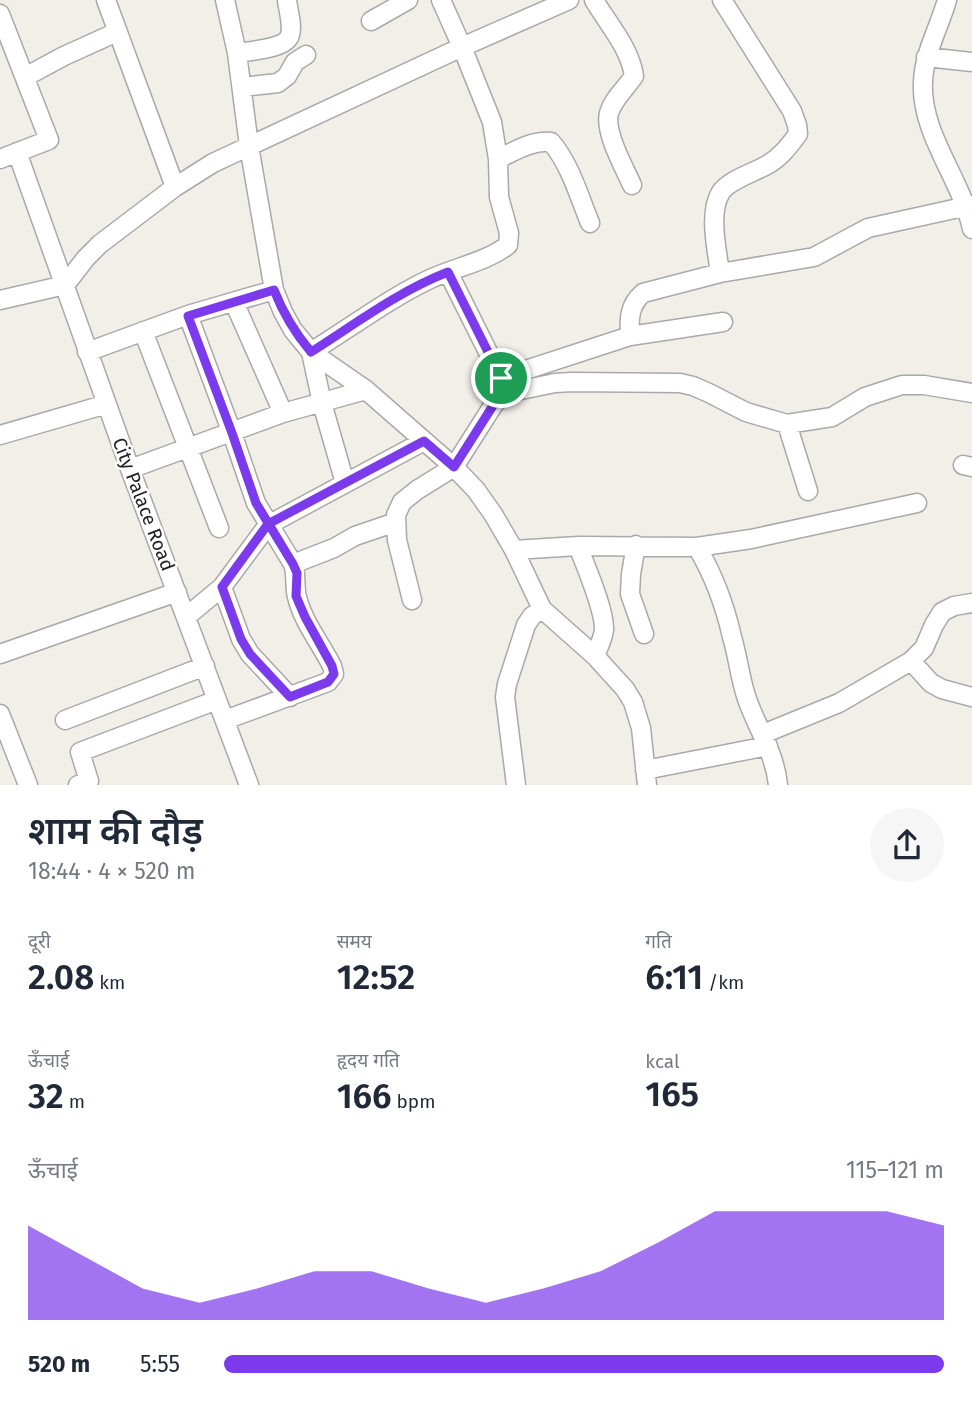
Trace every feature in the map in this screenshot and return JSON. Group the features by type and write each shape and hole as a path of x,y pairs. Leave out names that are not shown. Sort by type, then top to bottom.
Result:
{"street":[{"path":"106,0 176,187"},
{"path":"225,0 237,53 249,146 274,290 288,321 311,352 366,390 454,467 482,498 514,550 542,609 595,656 625,689 633,702 641,728 646,777 765,740 839,703 911,661 924,648 942,612 954,606 972,603"},
{"path":"237,53 278,46 287,41 290,34 287,0"},
{"path":"371,20 408,0"},
{"path":"311,352 406,292 431,279 488,257 508,245 509,233 499,197 498,159 492,122 440,0"},
{"path":"0,300 65,285 100,244 213,163 569,0"},
{"path":"594,0 632,66 634,76 616,100 609,113 608,123 632,185"},
{"path":"720,273 715,216 721,192 730,184 780,157 798,134 792,111 722,0"},
{"path":"947,0 926,57 922,84 933,133 969,206 972,229"},
{"path":"0,15 49,140 8,155"},
{"path":"25,77 117,32"},
{"path":"242,87 278,83 287,76 295,62 306,55"},
{"path":"926,57 972,62"},
{"path":"498,159 530,144 551,142 567,167 590,223"},
{"name":"City Palace Road","path":"8,155 65,285 130,469 249,784"},
{"path":"630,336 630,312 636,299 643,293 720,273 814,257 868,228 969,206"},
{"path":"448,272 503,386"},
{"path":"87,352 188,316 274,290"},
{"path":"234,302 283,413"},
{"path":"188,316 256,503 293,564 297,573 296,596 334,674 328,682 225,720"},
{"path":"412,600 397,540 396,515 402,502 454,467 503,386 630,336 723,322"},
{"path":"143,331 219,528"},
{"path":"311,352 322,403 345,483"},
{"path":"503,386 572,382 680,383 709,393 746,412 787,424 832,417 865,397 902,384 972,393 972,376"},
{"path":"130,469 283,413 366,390"},
{"path":"0,435 107,404"},
{"path":"787,424 808,491"},
{"path":"186,617 222,587 268,524 424,441"},
{"path":"514,550 578,545 697,547 751,539 917,503"},
{"path":"293,564 396,522"},
{"path":"578,545 602,615 604,631 595,656"},
{"path":"636,545 630,594 644,634"},
{"path":"697,547 707,564 728,618 746,697 776,769 778,785"},
{"path":"222,587 241,639 250,654 290,697"},
{"path":"0,654 177,592"},
{"path":"516,785 505,697 526,625 532,616 542,609"},
{"path":"911,661 930,683 942,689 972,696"},
{"path":"65,720 205,666"},
{"path":"78,785 89,781 80,752 217,700"},
{"path":"0,714 28,785"}],"route":[{"path":"501,378 448,272 406,292 311,352 293,330 274,290 188,316 256,503 268,524 293,564 297,573 296,596 332,666 334,674 328,682 290,697 250,654 241,639 222,587 268,524 424,441 454,467 494,404 506,393 501,378"}]}
